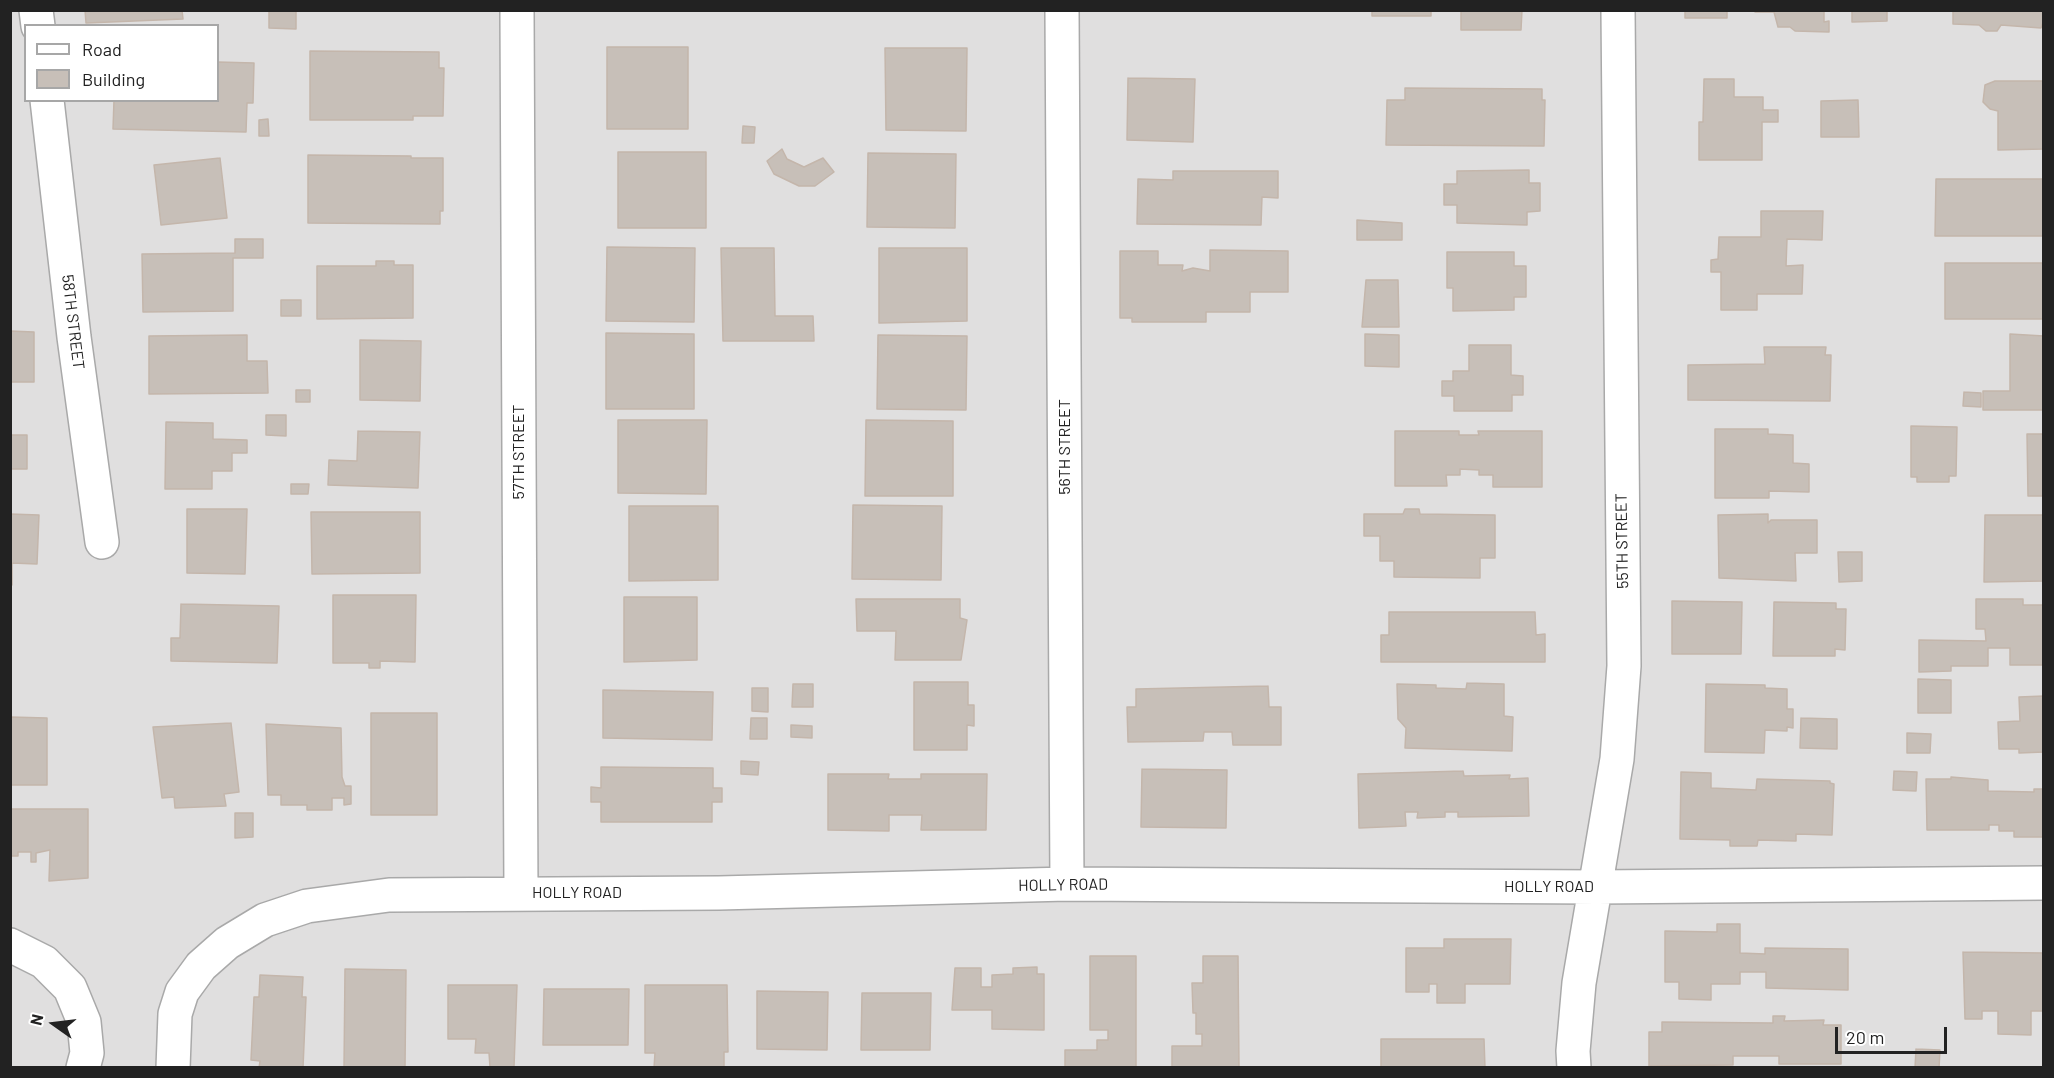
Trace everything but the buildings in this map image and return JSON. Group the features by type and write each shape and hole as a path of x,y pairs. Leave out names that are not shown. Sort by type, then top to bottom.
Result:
{"street":[{"name":"57TH STREET","path":"518,10 521,893"},
{"name":"56TH STREET","path":"1062,10 1067,884"},
{"name":"55TH STREET","path":"1574,1068 1573,1051 1579,983 1617,759 1624,666 1618,10"},
{"name":"58TH STREET","path":"47,102 73,325 102,542"},
{"name":"HOLLY ROAD","path":"173,1063 175,1014 182,992 201,966 227,942 265,920 307,906 389,895 719,893 1067,884 1597,887 2043,883"},
{"path":"10,945 44,962 70,988 84,1022 87,1053 83,1068"}],"shaded area":[{"path":"11,11 2043,11 2043,1067 11,1067"}]}
